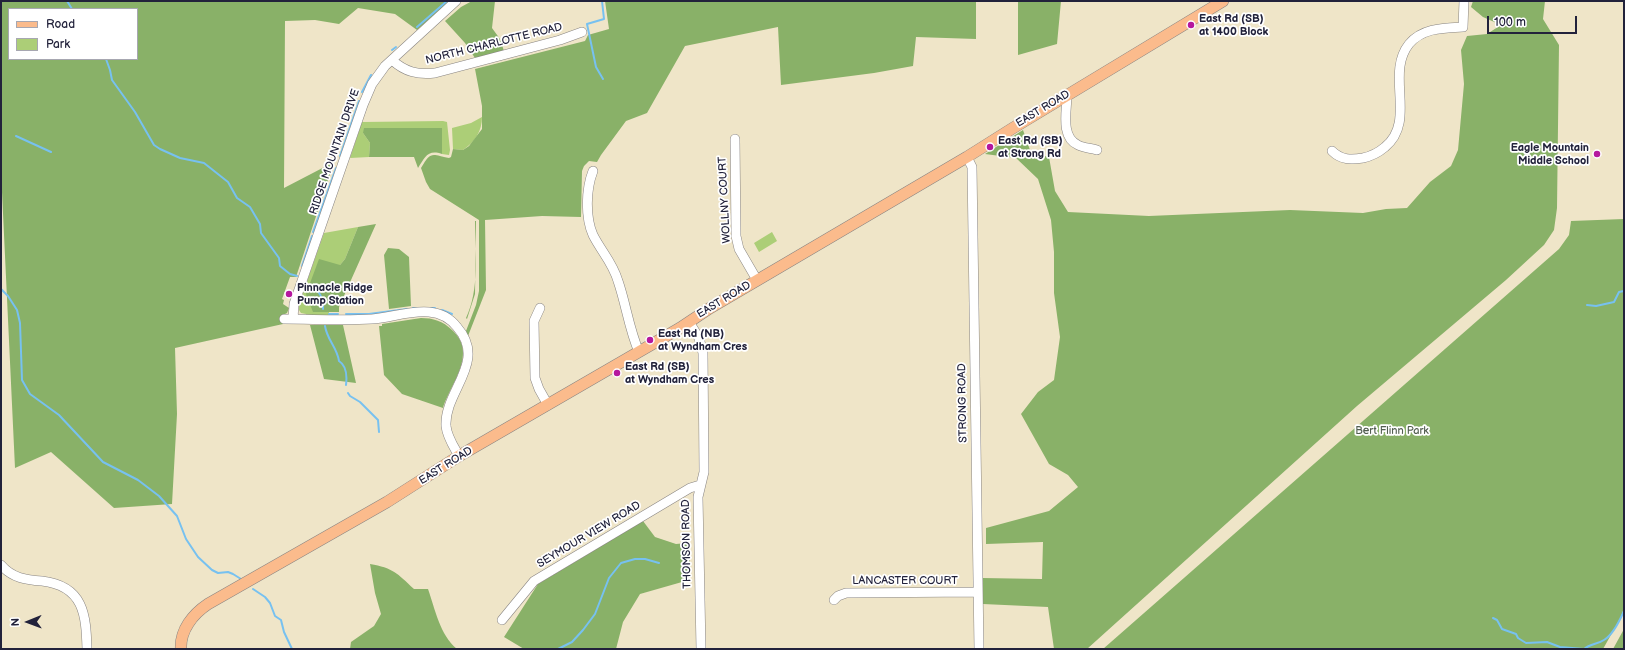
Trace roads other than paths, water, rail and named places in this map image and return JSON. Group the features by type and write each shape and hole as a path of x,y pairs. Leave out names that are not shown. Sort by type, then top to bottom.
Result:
{"main road":[{"name":"EAST ROAD","path":"181,649 182,638 186,628 195,614 204,607 387,502 459,456 639,352 757,280 967,157 1067,94 1223,1"}],"street":[{"name":"RIDGE MOUNTAIN DRIVE","path":"293,319 294,304 363,105 378,75 392,60 456,1"},
{"path":"1332,151 1340,157 1357,158 1374,155 1387,146 1395,136 1400,121 1399,67 1406,48 1414,39 1429,31 1444,28 1463,27 1464,1"},
{"name":"NORTH CHARLOTTE ROAD","path":"392,60 408,71 421,74 435,73 560,40 582,32"},
{"path":"1067,94 1066,132 1070,140 1078,145 1097,150"},
{"name":"WOLLNY COURT","path":"735,139 736,236 740,249 757,280"},
{"name":"STRONG ROAD","path":"967,157 972,167 979,649"},
{"path":"593,171 588,183 588,213 590,227 593,235 615,271 634,340 639,352"},
{"path":"540,308 534,321 536,378 539,389 548,405"},
{"path":"284,319 371,319 423,311 437,314 452,322 465,339 468,353 464,374 450,406 446,426 449,438 459,456"},
{"name":"THOMSON ROAD","path":"689,322 699,338 702,353 704,472 698,497 701,649"},
{"name":"SEYMOUR VIEW ROAD","path":"502,620 534,581 690,488 700,485"},
{"path":"1,565 13,575 26,580 46,582 69,590 80,604 86,621 87,649"},
{"name":"LANCASTER COURT","path":"834,600 838,596 846,593 978,592"}],"waterway":[{"path":"67,1 71,8"},
{"path":"417,27 447,1"},
{"path":"602,1 604,19 587,24 596,67 603,79"},
{"path":"392,50 396,47"},
{"path":"106,60 112,80 135,112 154,145 180,158 204,163 228,182 237,198 250,207 260,224 261,233 279,258 280,266 290,274 297,276"},
{"path":"362,92 371,75"},
{"path":"340,156 359,101"},
{"path":"16,136 51,152"},
{"path":"313,232 336,168"},
{"path":"302,266 312,236"},
{"path":"1,275 1,289 8,296 17,310 20,323 22,380 30,394 59,415 103,462 138,480 159,496 177,516 186,539 198,557 212,570 218,573 228,572 241,579"},
{"path":"311,285 320,295 323,309"},
{"path":"1587,305 1596,306 1614,302 1619,292 1624,291"},
{"path":"413,308 435,308"},
{"path":"346,314 369,314 407,309"},
{"path":"442,310 452,314"},
{"path":"329,314 338,314"},
{"path":"325,326 339,361 344,366 346,385"},
{"path":"348,393 360,402 378,420 379,432"},
{"path":"558,649 572,642 595,614 609,578 621,563 635,559 645,559 659,563"},
{"path":"253,589 265,597 270,603 275,616 281,620 284,632 292,649"},
{"path":"1493,618 1497,620 1502,629 1516,634 1518,638 1526,643 1547,642 1560,647 1584,649 1607,638 1616,627 1624,611"}],"place":[{"name":"East Rd (SB) at 1400 Block","path":"1191,25"},
{"name":"East Rd (SB) at Strong Rd","path":"990,147"},
{"name":"Eagle Mountain Middle School","path":"1597,154"},
{"name":"Pinnacle Ridge Pump Station","path":"289,294"},
{"name":"East Rd (NB) at Wyndham Cres","path":"650,340"},
{"name":"East Rd (SB) at Wyndham Cres","path":"617,373"}],"park label":[{"name":"Bert Flinn Park","path":"1392,431"}]}
